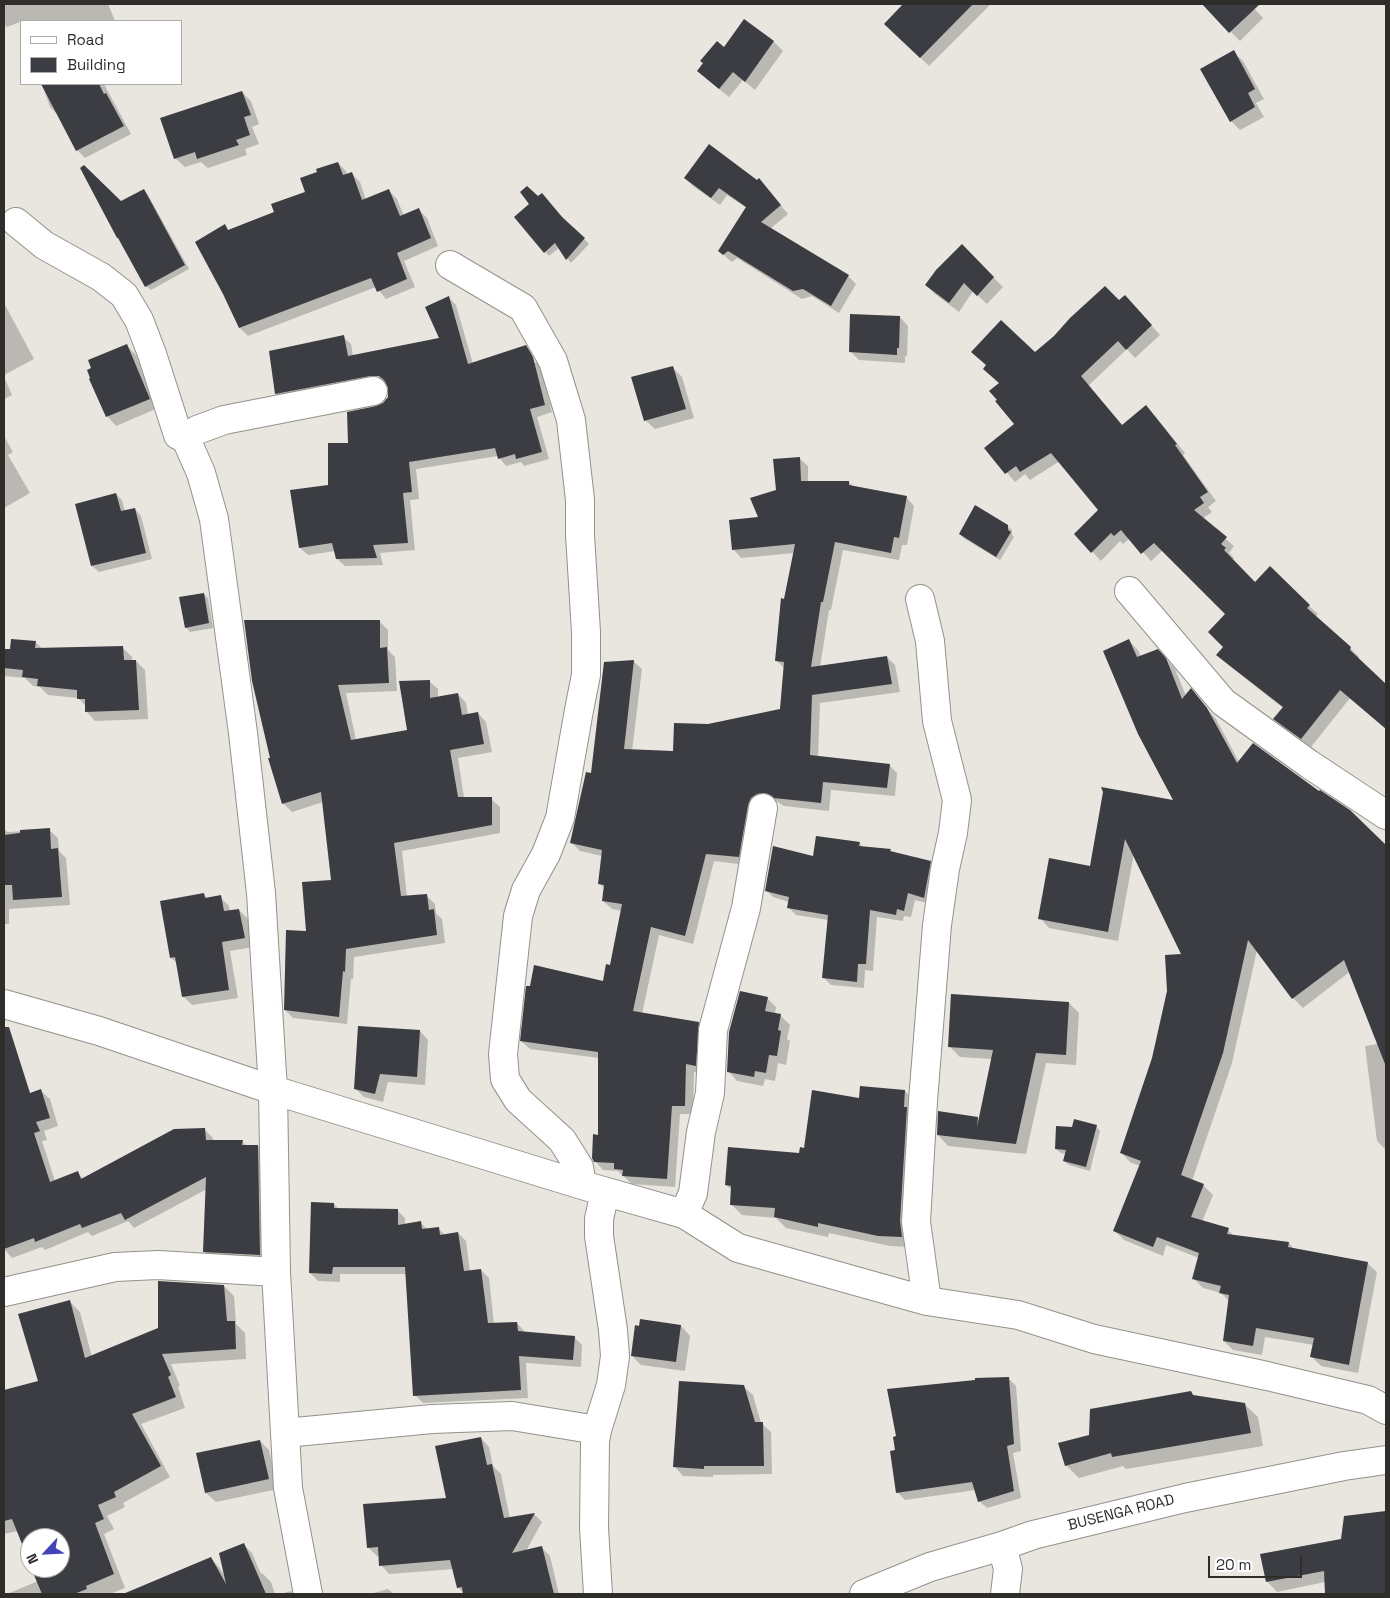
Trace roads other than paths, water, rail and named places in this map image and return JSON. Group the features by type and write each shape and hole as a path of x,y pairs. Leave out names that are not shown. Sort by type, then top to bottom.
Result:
{"street":[{"path":"16,222 44,245 101,277 124,296 139,320 178,435 186,440 201,473 214,519 243,733 262,893 273,1090 276,1272 288,1488 308,1594"},
{"path":"450,265 523,308 553,361 571,420 580,500 580,552 586,632 586,675 560,818 546,854 526,890 518,916 503,1054 506,1079 518,1100 562,1140 594,1188 613,1330 614,1356 611,1386 597,1430 594,1528 598,1594"},
{"path":"186,440 197,430 224,420 373,391"},
{"path":"1129,590 1223,702 1309,764 1386,815"},
{"path":"920,599 930,642 937,722 958,800 937,925 923,1101 916,1222 927,1301"},
{"path":"684,1214 692,1193 701,1132 710,1093 713,1030 746,908 763,808"},
{"path":"4,1004 99,1030 273,1090 684,1214 738,1248 927,1301 1018,1315 1094,1339 1368,1400 1386,1410"},
{"path":"4,1292 115,1267 158,1265 276,1272"},
{"path":"285,1433 432,1419 512,1416 597,1430"},
{"name":"BUSENGA ROAD","path":"864,1594 930,1567 1033,1535 1185,1498 1344,1466 1386,1460"},
{"path":"1002,1546 1008,1569 1005,1594"}]}
